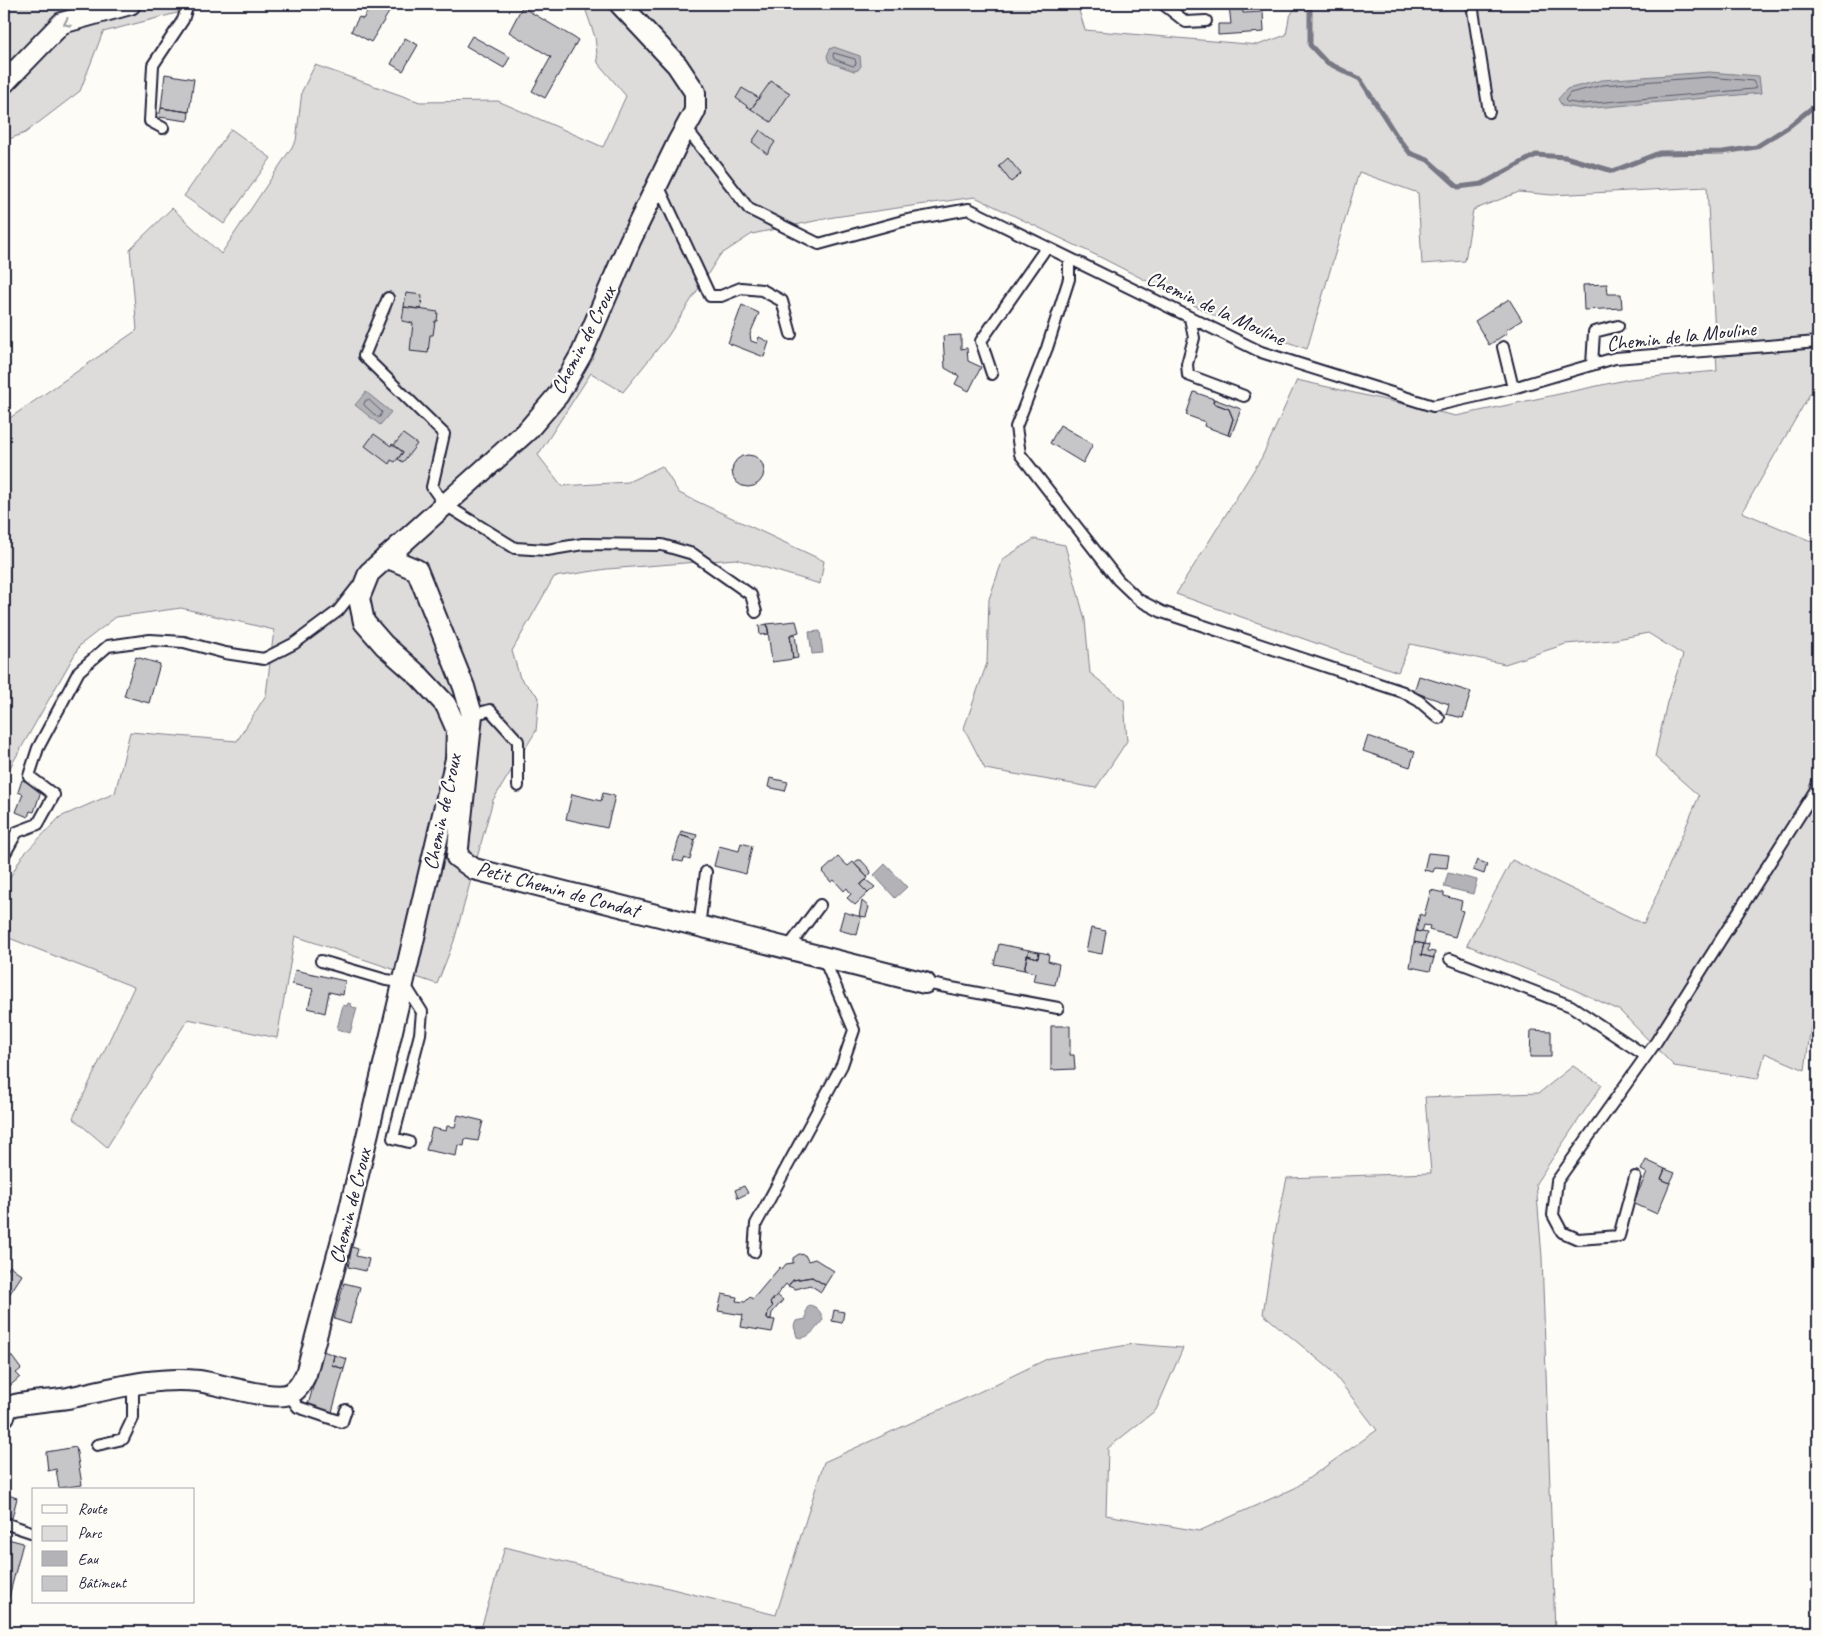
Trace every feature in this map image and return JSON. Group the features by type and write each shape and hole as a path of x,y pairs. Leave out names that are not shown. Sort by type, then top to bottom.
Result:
{"street":[{"path":"4,83 62,23 130,4"},
{"name":"Chemin de Croux","path":"289,1395 299,1387 306,1374 349,1213 456,759 457,730 446,705 420,677 384,645 364,622 358,598 369,573 528,430 558,395 582,352 630,241 695,111 695,92 677,65 620,4"},
{"name":"Petit Chemin de Condat","path":"386,558 417,570 464,686 472,715 457,857 474,869 824,959 926,983"},
{"path":"7,1406 168,1380 200,1381 268,1395 289,1395"}],"lane":[{"path":"162,128 150,121 154,65 184,20 188,4"},
{"path":"1163,4 1186,22 1206,21"},
{"path":"1472,4 1489,112"},
{"name":"Chemin de la Mouline","path":"686,128 748,209 819,244 903,221 969,209 1261,352 1433,406 1513,388 1614,358 1818,342"},
{"path":"658,185 710,296 721,296 741,288 762,290 782,301 791,334"},
{"path":"992,374 981,341 1046,248"},
{"path":"1069,259 1070,279 1047,348 1016,427 1020,454 1118,580 1139,600 1162,612 1403,692 1419,701 1439,718"},
{"path":"388,298 364,356 444,434 432,487 444,504 516,548 547,550 583,544 662,545 693,554 751,595 756,612"},
{"path":"1190,318 1194,338 1187,364 1188,375 1244,396"},
{"path":"1592,364 1594,332 1618,326"},
{"path":"1504,347 1513,388"},
{"path":"4,855 17,832 38,824 54,795 29,776 38,748 79,671 108,646 150,640 184,642 225,653 264,659 295,643 338,611 369,573"},
{"path":"472,715 490,710 518,741 518,786"},
{"path":"1635,1177 1619,1236 1578,1239 1562,1232 1553,1215 1557,1181 1646,1056 1815,791 1818,782"},
{"path":"699,927 706,872"},
{"path":"787,949 820,905"},
{"path":"754,1252 756,1224 842,1064 854,1030 824,959"},
{"path":"1450,959 1571,1006 1646,1056"},
{"path":"321,961 386,980 403,982 422,1012 420,1034 393,1138 409,1142"},
{"path":"926,983 1058,1008"},
{"path":"97,1445 123,1439 133,1418 133,1385"},
{"path":"289,1395 298,1407 342,1422 346,1410"},
{"path":"4,1523 32,1532"}],"green space":[{"path":"4,4 212,4 103,32 80,91 25,133 4,141"},
{"path":"562,4 1077,4 1085,30 1258,45 1286,35 1289,18 1297,4 1818,4 1818,380 1742,512 1818,544 1818,992 1815,996 1805,1070 1765,1053 1758,1079 1674,1066 1619,1010 1555,981 1467,945 1512,860 1644,924 1699,796 1655,757 1667,702 1683,655 1648,633 1612,640 1566,644 1505,664 1410,644 1398,672 1176,594 1262,457 1297,380 1456,416 1630,379 1717,371 1707,187 1552,195 1519,192 1473,210 1465,261 1422,264 1418,193 1359,172 1307,349 1217,317 1104,259 975,197 834,217 752,234 720,255 668,336 623,392 591,373 538,455 562,486 628,482 662,466 679,493 824,561 820,584 736,559 607,569 554,577 512,651 520,678 539,697 536,731 493,800 454,941 437,984 295,936 277,1038 188,1019 107,1147 73,1118 134,987 4,936 4,888 22,856 60,817 115,793 130,732 237,741 266,695 274,630 181,608 116,617 80,645 4,778 4,422 137,330 130,249 172,208 221,254 296,141 302,91 315,65 420,102 498,101 603,147 626,96 598,63 595,37 585,8"},
{"path":"231,129 271,158 224,224 184,196"},
{"path":"1034,539 1065,545 1085,620 1090,673 1124,700 1127,741 1096,788 985,769 964,728 987,663 989,599 1003,559"},
{"path":"1573,1066 1602,1085 1536,1183 1542,1257 1555,1632 480,1632 505,1547 776,1615 824,1462 975,1394 1049,1358 1134,1344 1183,1348 1156,1410 1108,1448 1106,1515 1199,1531 1295,1488 1377,1430 1330,1369 1263,1314 1276,1228 1287,1178 1431,1173 1425,1097 1539,1093"}],"water":[{"path":"834,47 860,56 861,66 858,70 854,71 829,62 827,56 830,49"},
{"path":"1709,72 1759,76 1761,93 1583,109 1562,106 1558,99 1567,89 1602,80"},
{"path":"366,392 391,412 380,425 355,405"},
{"path":"820,631 823,653 812,654 809,632"},
{"path":"885,864 907,887 895,898 874,875"},
{"path":"1448,873 1477,880 1473,894 1444,887"},
{"path":"348,1003 352,1007 357,1008 350,1033 337,1029 343,1005 347,1006"},
{"path":"809,1305 819,1310 823,1320 815,1330 805,1337 797,1337 794,1326 796,1321 806,1319 806,1310"}],"building":[{"path":"372,4 394,4 371,42 351,31 359,17 363,19"},
{"path":"1242,4 1243,13 1263,12 1264,32 1218,35 1218,24 1231,24 1229,5"},
{"path":"522,7 578,40 545,98 532,91 551,57 509,32"},
{"path":"472,36 510,57 504,68 466,46"},
{"path":"405,38 418,45 403,71 391,64"},
{"path":"165,74 194,79 189,112 161,108"},
{"path":"771,81 790,93 771,122 751,109"},
{"path":"742,88 759,98 751,109 736,98"},
{"path":"161,108 189,112 188,121 159,117"},
{"path":"760,130 775,142 767,154 752,142"},
{"path":"1008,158 1021,174 1011,182 999,166"},
{"path":"4,196 9,210 4,212"},
{"path":"1607,284 1608,294 1621,294 1622,308 1584,310 1583,285"},
{"path":"406,293 422,295 421,309 404,307"},
{"path":"1509,299 1522,320 1506,330 1507,333 1489,345 1475,321"},
{"path":"742,305 759,313 750,334 751,341 757,343 759,337 769,342 764,357 728,343"},
{"path":"404,307 438,312 433,335 430,335 428,353 410,351 413,323 402,321"},
{"path":"961,335 961,349 967,348 968,361 981,367 969,391 955,384 959,376 945,368 943,336"},
{"path":"1194,392 1214,399 1213,403 1229,409 1233,419 1228,435 1204,426 1205,422 1186,415"},
{"path":"1214,399 1241,409 1231,436 1228,435 1233,419 1229,409 1213,403"},
{"path":"1060,425 1093,444 1083,463 1050,443"},
{"path":"374,434 403,452 395,462 391,460 389,464 365,446"},
{"path":"403,434 417,444 403,462 398,459 403,452 394,445"},
{"path":"748,455 760,459 764,471 760,483 748,487 736,483 732,471 736,459"},
{"path":"796,621 799,632 790,635 793,659 772,662 767,624"},
{"path":"767,624 769,634 760,635 759,626"},
{"path":"795,634 798,658 793,659 790,635"},
{"path":"136,657 160,664 149,703 124,696"},
{"path":"1419,676 1471,692 1463,718 1446,714 1449,704 1414,692"},
{"path":"1368,736 1415,752 1410,767 1363,751"},
{"path":"770,778 788,782 785,791 768,787"},
{"path":"22,780 42,788 34,812 30,811 28,817 16,812 23,794 18,792"},
{"path":"603,793 615,796 607,828 566,819 572,794 601,801"},
{"path":"681,831 697,835 695,840 680,835"},
{"path":"680,835 695,840 690,860 684,858 683,862 673,860"},
{"path":"741,843 752,846 746,874 714,866 719,846 739,851"},
{"path":"1428,853 1449,855 1447,868 1435,867 1433,872 1424,870"},
{"path":"838,857 848,866 853,862 868,878 860,885 868,893 855,905 847,898 851,894 847,888 844,891 834,880 831,882 822,872"},
{"path":"861,860 870,870 871,873 867,877 854,863"},
{"path":"1477,860 1487,864 1484,874 1473,870"},
{"path":"866,880 875,887 868,893 860,885"},
{"path":"1431,890 1444,893 1444,896 1462,901 1460,910 1463,911 1455,937 1429,930 1430,926 1424,925 1422,932 1416,931 1420,914 1424,916"},
{"path":"862,901 869,907 866,917 859,916"},
{"path":"844,912 861,917 857,935 839,930"},
{"path":"1091,928 1106,931 1102,954 1086,951"},
{"path":"1416,931 1427,933 1424,944 1414,942"},
{"path":"1414,942 1424,944 1421,955 1434,958 1430,971 1410,967"},
{"path":"999,944 1029,950 1024,970 994,964"},
{"path":"1424,944 1429,945 1428,951 1435,952 1434,958 1421,955"},
{"path":"1029,950 1039,952 1038,958 1027,955"},
{"path":"1039,952 1049,954 1048,961 1059,964 1055,985 1033,981 1035,973 1024,970 1027,955 1038,958"},
{"path":"295,970 345,981 343,995 329,992 325,1013 308,1008 313,989 292,984"},
{"path":"1051,1026 1070,1026 1070,1055 1074,1055 1075,1069 1051,1070"},
{"path":"1531,1030 1551,1031 1551,1057 1530,1057"},
{"path":"458,1115 483,1121 478,1141 465,1139 464,1146 458,1145 456,1156 426,1150 432,1128 446,1131 447,1126 455,1127"},
{"path":"1646,1160 1665,1169 1661,1179 1670,1183 1657,1214 1633,1203 1647,1173 1641,1170"},
{"path":"1665,1169 1675,1173 1670,1183 1661,1179"},
{"path":"744,1186 748,1193 738,1198 735,1190"},
{"path":"352,1247 358,1249 356,1256 369,1259 366,1271 348,1267"},
{"path":"799,1254 805,1255 808,1261 815,1259 834,1271 825,1285 812,1277 793,1280 788,1286 786,1284 770,1303 773,1306 768,1311 767,1319 775,1320 772,1332 741,1327 743,1315 718,1311 722,1294 737,1297 736,1301 745,1302 750,1297 753,1299 780,1267 782,1269 786,1264 793,1263 793,1258"},
{"path":"10,1266 22,1275 7,1298 4,1296 4,1276"},
{"path":"812,1277 825,1285 821,1292 810,1285 796,1289 788,1286 793,1280"},
{"path":"344,1283 360,1287 350,1324 334,1319"},
{"path":"777,1295 783,1300 772,1313 771,1319 767,1319 768,1311 773,1306 770,1303"},
{"path":"834,1310 844,1312 842,1323 832,1321"},
{"path":"4,1346 21,1369 16,1373 20,1377 5,1390"},
{"path":"323,1351 334,1355 332,1365 344,1369 332,1412 308,1405"},
{"path":"334,1355 347,1359 344,1369 332,1365"},
{"path":"76,1447 82,1485 59,1488 56,1469 48,1471 46,1452"},
{"path":"5,1494 17,1498 12,1518 4,1516"},
{"path":"4,1538 23,1543 5,1612 4,1611"}],"waterway":[{"path":"1310,4 1310,45 1326,62 1360,79 1398,138 1410,153 1428,160 1458,187 1482,184 1536,155 1565,157 1613,171 1659,153 1723,152 1756,147 1788,127 1818,103"}]}
